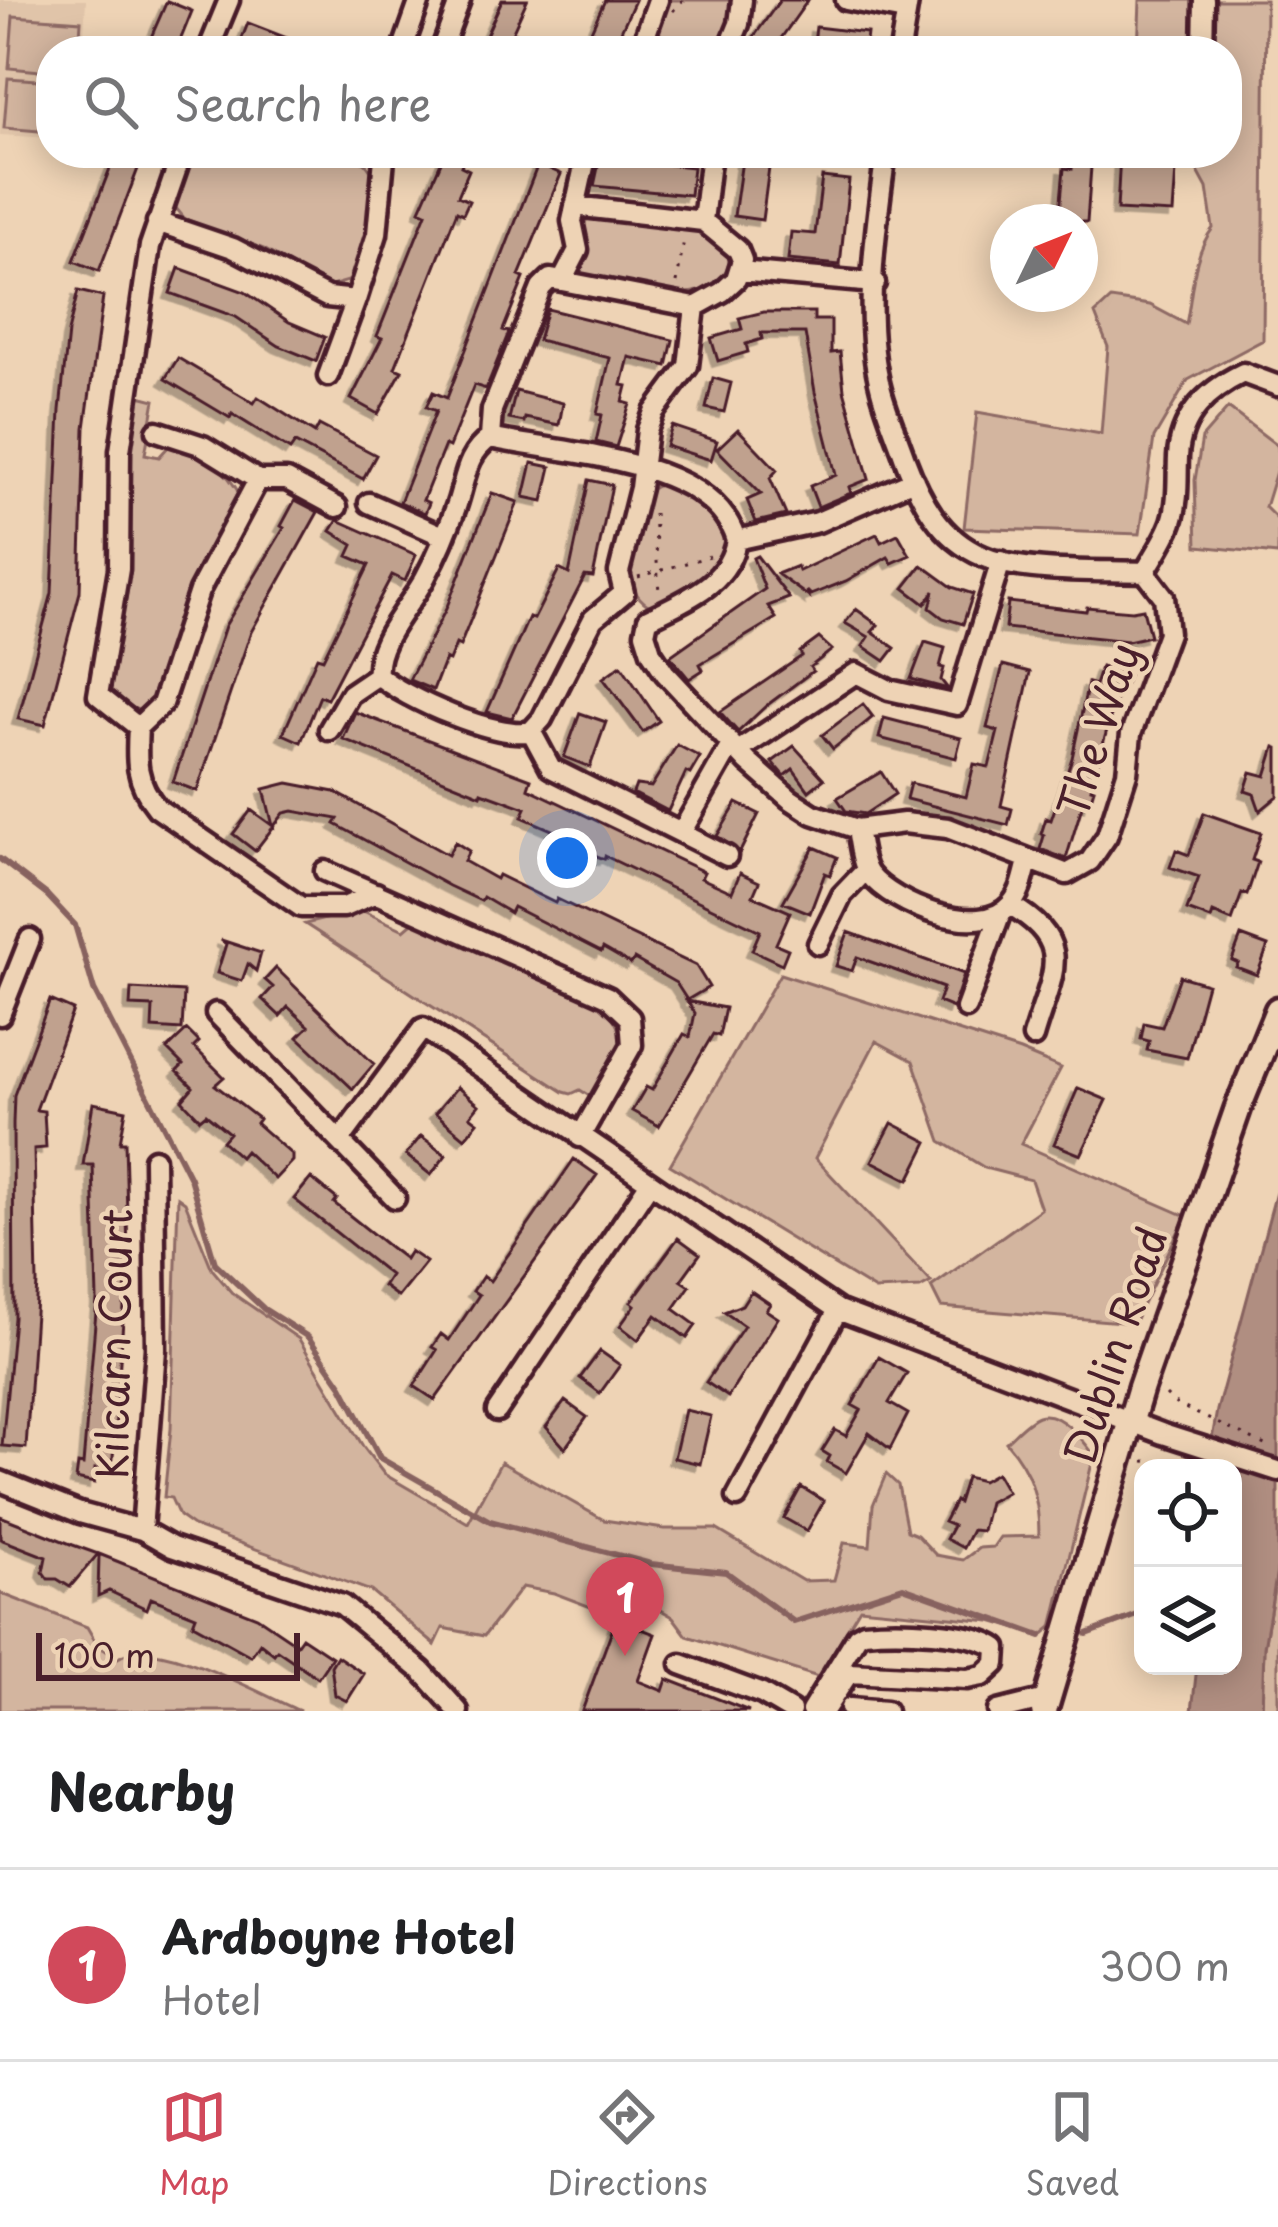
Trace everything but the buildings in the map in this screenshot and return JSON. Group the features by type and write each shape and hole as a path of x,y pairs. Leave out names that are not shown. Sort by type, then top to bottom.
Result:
{"main road":[{"name":"Dublin Road","path":"1045,1705 1130,1421 1217,1166 1278,1010"}],"street":[{"path":"214,36 229,0"},
{"path":"407,36 420,0"},
{"path":"447,36 460,0"},
{"path":"649,36 647,23 658,0"},
{"path":"734,36 742,0"},
{"path":"846,0 907,6 902,36"},
{"path":"1203,36 1204,0"},
{"path":"137,727 98,695 119,569 120,451 150,246 177,168"},
{"path":"328,376 377,234 383,168"},
{"path":"562,281 578,250 572,220 584,168"},
{"path":"696,220 708,168"},
{"path":"884,168 875,283 874,339 880,387 924,505 949,536 983,558 1042,568 1145,572 1172,523 1178,497 1178,449 1187,420 1212,388 1243,373 1278,386"},
{"path":"490,438 492,410 541,288 550,279 694,307 722,292 740,271 738,250 696,220 575,206"},
{"path":"157,223 233,248 327,297 356,300"},
{"path":"740,271 875,283"},
{"path":"378,675 380,652 427,575 468,463 476,448 490,438 643,466 706,498 732,526 735,544 724,570 706,588 654,616 637,611 619,572 643,466 654,412 688,366 694,307"},
{"path":"157,430 203,446 258,480 287,480 337,507"},
{"path":"258,480 199,591 162,704 137,727 136,774 157,808 301,907 344,907 376,893"},
{"path":"735,544 818,523 914,480"},
{"path":"370,503 443,536"},
{"path":"681,832 734,748 856,673 890,690 957,705 1001,561"},
{"name":"The Way","path":"654,616 645,633 651,652 734,748 813,814 857,829 904,823 948,828 1067,874 1090,861 1107,836 1127,773 1131,734 1168,633 1164,597 1145,572"},
{"path":"378,675 411,696 488,727 518,734 531,731 542,719 593,619 623,588"},
{"path":"329,730 350,694 378,675"},
{"path":"531,731 551,769 728,856"},
{"path":"857,829 866,870 889,893 910,905 967,920 1006,909 1038,921 1052,938 1053,964 1033,1037"},
{"path":"965,1008 1006,909 1022,885 1028,861"},
{"path":"818,944 842,895 866,870"},
{"path":"326,872 608,998 630,1018 632,1046 580,1137"},
{"path":"0,1015 30,939"},
{"path":"216,1013 395,1198"},
{"path":"341,1139 423,1028 838,1310 1130,1421 1278,1471"},
{"name":"Kilcarn Court","path":"142,1530 156,1349 154,1159"},
{"path":"497,1411 649,1184"},
{"path":"737,1496 838,1310"},
{"name":"Kilcarn Court","path":"0,1481 342,1605 422,1671 458,1711"},
{"path":"811,1711 864,1632 968,1637 997,1648 996,1664 983,1676 850,1673 829,1703 850,1710 886,1711"},
{"path":"681,1664 762,1694 791,1711"},
{"path":"998,1711 1045,1705"}],"path":[{"path":"674,303 696,220"},
{"path":"654,511 654,616"},
{"path":"623,588 735,544"},
{"path":"1094,1394 1101,1384 1118,1379"},
{"path":"1166,1395 1173,1406 1278,1451"},
{"path":"1084,1424 1081,1428 1101,1448"}],"shaded area":[{"path":"0,0 86,0 84,36 36,36 36,137 0,135"},
{"path":"665,0 733,0 724,36 655,36"},
{"path":"1140,0 1266,0 1263,340 1188,380 1154,438 1140,534 964,528 977,412 1101,434 1108,347 1095,314 1111,299 1150,305 1186,324 1197,262 1213,228 1207,188 1196,168 1242,168 1242,36 1139,36"},
{"path":"13,16 81,21 80,36 36,36 36,71 9,68"},
{"path":"8,78 36,80 36,131 4,128"},
{"path":"185,168 368,168 376,199 355,279 328,287 264,249 185,219 175,199"},
{"path":"589,216 680,225 707,235 730,253 724,274 711,286 669,293 580,276 578,245"},
{"path":"139,396 155,400 145,454 159,457 169,446 192,450 221,470 242,498 187,598 160,695 140,711 116,701 108,687 128,588 131,451"},
{"path":"1228,408 1278,446 1278,465 1265,507 1278,520 1278,554 1197,546 1195,480 1202,438"},
{"path":"661,484 710,515 725,544 723,559 712,574 676,596 648,605 637,595 630,568 648,491"},
{"path":"361,910 404,930 419,923 600,1003 612,1016 620,1040 614,1061 591,1097 580,1090 564,1092 305,924"},
{"path":"780,974 1061,1068 1021,1144 1186,1216 1134,1323 941,1307 931,1287 1041,1209 1031,1180 985,1168 941,1141 913,1061 876,1041 815,1158 931,1282 920,1288 875,1290 670,1165"},
{"path":"1278,1185 1278,1565 1264,1647 1262,1711 1192,1711 1196,1675 1242,1675 1242,1459 1209,1459 1217,1410"},
{"path":"178,1197 185,1202 212,1269 232,1293 299,1339 384,1474 468,1523 501,1462 604,1520 664,1529 716,1529 803,1581 834,1580 844,1543 870,1546 873,1505 886,1474 898,1485 907,1531 936,1555 963,1560 979,1548 993,1547 1000,1537 1039,1536 1032,1485 1006,1442 1034,1418 1054,1417 1094,1455 1052,1627 1041,1636 991,1621 860,1608 818,1677 687,1636 673,1617 654,1606 596,1609 522,1587 484,1636 443,1628 435,1645 371,1591 193,1526 179,1516 171,1498 164,1497 171,1429"},
{"path":"1278,1565 1278,1711 1262,1711 1264,1647"},
{"path":"0,1593 87,1627 98,1646 118,1658 135,1652 181,1659 300,1711 0,1711"}],"waterway":[{"path":"0,859 47,895 75,925 94,990 190,1178 215,1263 264,1309 308,1337 342,1386 380,1458 490,1521 651,1564 726,1572 794,1622 903,1587 1041,1636"},
{"path":"1087,1634 1134,1616"}],"place":[{"name":"Ardboyne Hotel","path":"625,1656"}]}
